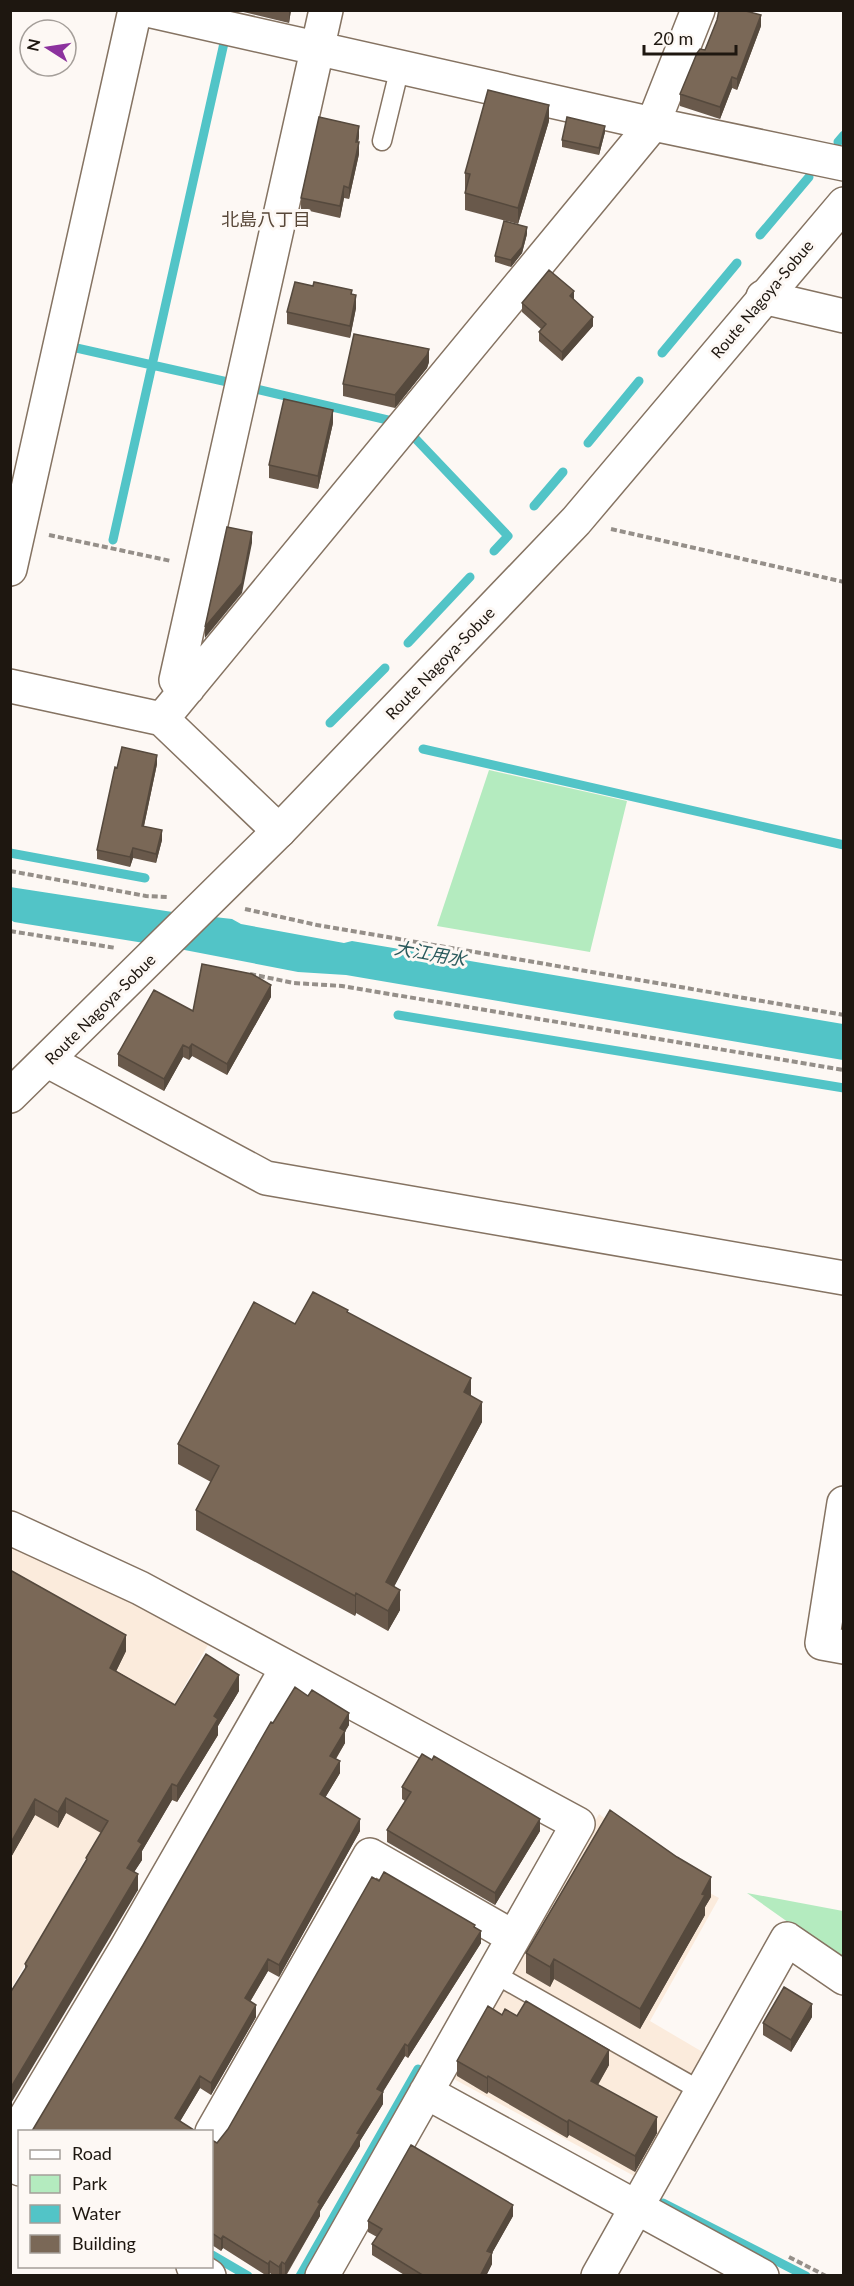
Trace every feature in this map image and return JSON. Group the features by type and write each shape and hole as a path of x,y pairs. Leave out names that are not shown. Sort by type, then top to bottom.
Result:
{"street":[{"path":"10,569 135,10"},
{"path":"147,10 653,124 843,164"},
{"path":"188,688 176,680 326,10"},
{"path":"162,719 653,124 698,10"},
{"name":"Route Nagoya-Sobue","path":"10,1096 279,831 576,521 843,204"},
{"path":"763,297 843,316"},
{"path":"10,686 162,719 279,831"},
{"path":"48,1060 266,1178 843,1278"},
{"path":"843,1503 822,1643 843,1647"},
{"path":"10,1528 140,1588 578,1824 322,2276"},
{"path":"18,2130 121,1958 287,1668"},
{"path":"213,2130 370,1855 513,1937"},
{"path":"598,2276 787,1939 843,1978"},
{"path":"426,2092 762,2276"},
{"path":"10,2144 18,2131"}],"lane":[{"path":"382,141 400,67"},
{"path":"493,1973 701,2091"}],"path":[{"path":"576,521 843,582"},
{"path":"20,528 201,568"},
{"path":"10,871 843,1015"},
{"path":"10,931 156,953"},
{"path":"247,974 294,983 342,986 843,1070"}],"shaded area":[{"path":"11,1545 131,1601 208,1645 11,1989"},
{"path":"599,1814 682,1878 719,1898 650,2021 706,2054 638,2178 450,2077"}],"green space":[{"path":"489,770 627,801 590,952 437,926"},
{"path":"747,1893 843,1911 843,1961"}],"water":[{"path":"10,887 232,919 241,924 344,943 352,941 843,1024 843,1060 346,975 298,972 169,947 14,922 11,920"}],"building":[{"path":"719,10 742,10 761,15 737,79 732,77 720,107 680,94 697,53 700,49 705,50"},
{"path":"488,90 549,105 518,208 465,193 470,174 465,173"},
{"path":"319,117 359,126 356,142 359,142 349,188 344,186 340,206 301,198"},
{"path":"567,117 605,126 599,148 562,140"},
{"path":"504,221 527,227 522,247 511,260 495,256"},
{"path":"549,270 574,291 570,296 593,317 562,352 539,332 546,324 522,303"},
{"path":"295,282 313,286 314,282 352,290 351,294 356,295 350,326 287,312"},
{"path":"354,334 429,349 427,355 395,395 343,384"},
{"path":"284,399 333,410 318,476 269,465"},
{"path":"227,527 252,532 242,583 205,627"},
{"path":"122,747 157,755 142,826 162,830 156,854 133,848 130,857 97,850 115,767 117,768"},
{"path":"202,964 252,974 271,985 227,1064 192,1044 189,1048 183,1045 164,1079 118,1054 154,990 193,1011"},
{"path":"313,1292 471,1378 464,1392 482,1402 386,1582 400,1590 388,1611 356,1593 355,1596 196,1510 219,1466 178,1444 254,1302 295,1324"},
{"path":"10,1570 126,1635 110,1668 175,1705 206,1654 239,1675 214,1716 218,1719 177,1786 172,1784 138,1841 142,1844 127,1868 138,1874 10,2089 10,1993 108,1821 66,1798 58,1812 35,1799 10,1844"},
{"path":"295,1687 308,1696 312,1690 349,1713 340,1728 345,1731 330,1756 340,1761 320,1794 360,1819 279,1965 268,1959 245,1998 256,2005 211,2083 200,2076 175,2118 194,2130 33,2130 143,1945 271,1722 273,1723"},
{"path":"422,1754 432,1760 434,1756 540,1819 495,1893 387,1830 411,1792 402,1787"},
{"path":"610,1810 677,1857 711,1877 702,1894 705,1895 640,2009 554,1959 550,1967 526,1953"},
{"path":"384,1872 475,1925 474,1927 481,1931 408,2046 405,2044 377,2089 383,2092 357,2133 360,2134 318,2202 320,2204 285,2264 282,2262 279,2267 270,2261 268,2264 223,2236 221,2239 213,2234 213,2141 217,2143 228,2129 372,1877 379,1881"},
{"path":"784,1987 812,2004 791,2040 763,2023"},
{"path":"526,2001 609,2050 591,2081 657,2117 635,2156 569,2120 567,2122 488,2076 487,2078 457,2061 488,2006 502,2015 505,2009 517,2016"},
{"path":"411,2145 513,2205 487,2251 492,2253 480,2276 424,2276 372,2244 382,2229 368,2221"}],"waterway":[{"path":"113,540 224,43"},
{"path":"838,142 844,135"},
{"path":"760,235 809,177"},
{"path":"662,353 737,263"},
{"path":"72,347 232,383"},
{"path":"588,443 639,381"},
{"path":"256,389 392,421"},
{"path":"412,435 508,536 494,551"},
{"path":"534,506 563,472"},
{"path":"408,643 470,577"},
{"path":"330,723 385,668"},
{"path":"423,749 844,845"},
{"path":"10,853 145,878"},
{"path":"398,1015 844,1088"},
{"path":"300,2276 418,2069"},
{"path":"663,2203 806,2276"},
{"path":"213,2256 248,2276"}],"district":[{"name":"北島八丁目","path":"266,220"}],"water label":[{"name":"大江用水","path":"430,954"}]}
